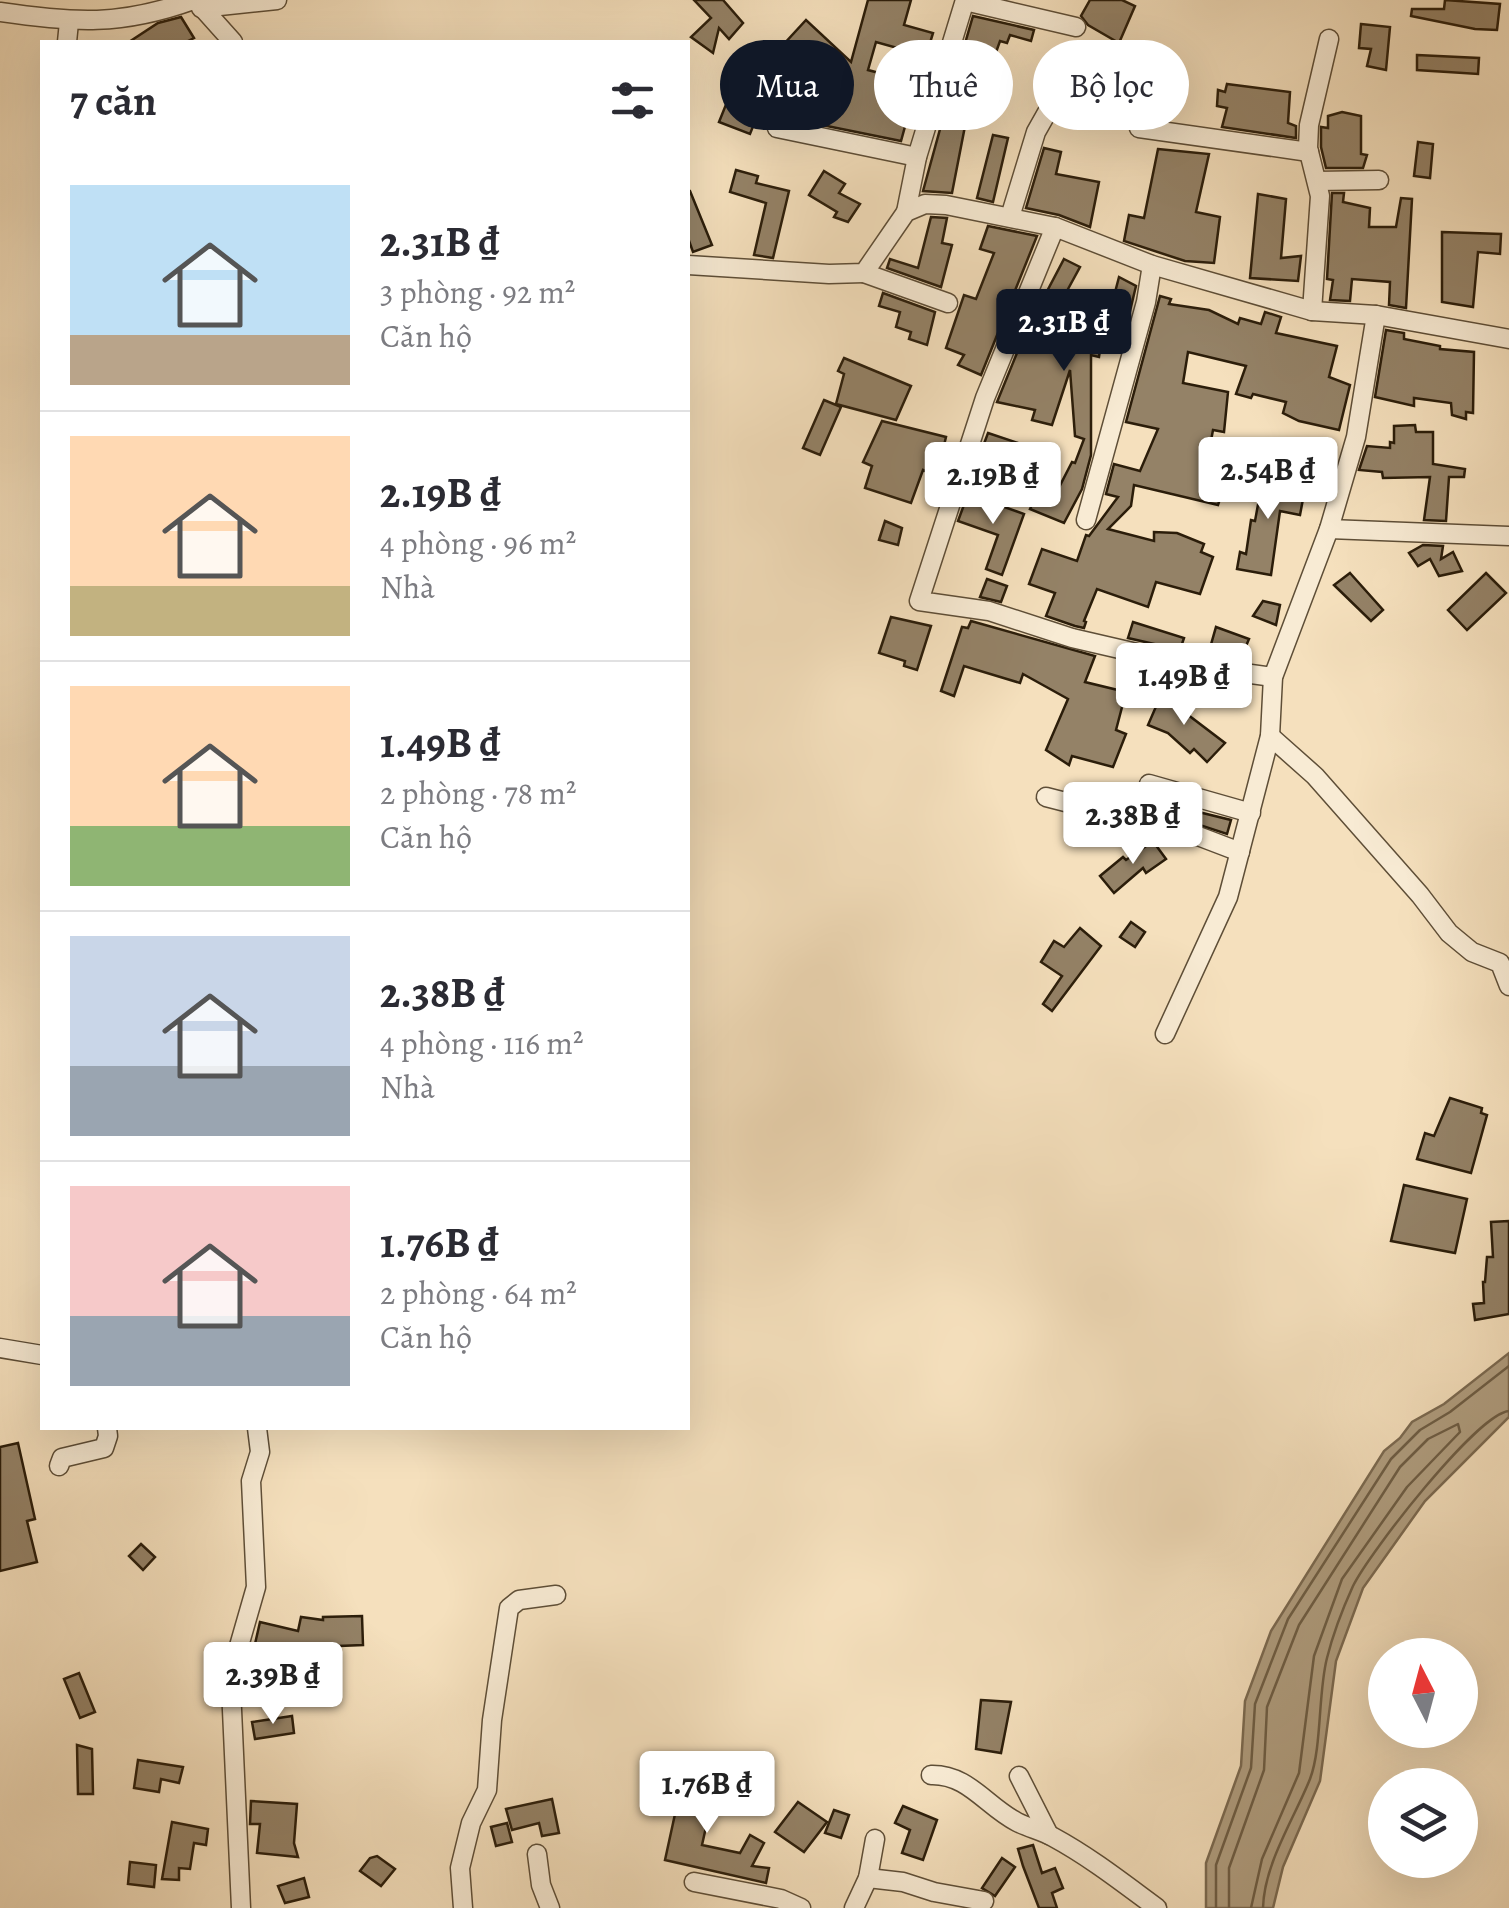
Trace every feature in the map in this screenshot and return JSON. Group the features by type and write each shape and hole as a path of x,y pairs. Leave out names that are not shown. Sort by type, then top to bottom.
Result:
{"street":[{"path":"0,12 69,22 150,16 196,3 277,0"},
{"path":"864,273 906,212 916,158 965,0 1076,27"},
{"path":"196,3 231,40"},
{"path":"67,40 69,22"},
{"path":"1312,310 1320,196 1309,152 1310,125 1329,39"},
{"path":"786,130 916,158"},
{"path":"1010,217 1037,130"},
{"path":"1153,130 1309,152"},
{"path":"1318,181 1379,180"},
{"path":"906,212 925,204 946,204 1010,217 1055,227 1152,265 1312,310 1376,314 1509,340"},
{"path":"1055,227 985,398 919,601 989,611 1072,638 1194,666 1273,677"},
{"path":"1086,520 1146,302 1152,265"},
{"path":"690,266 864,273 948,303"},
{"path":"1165,1034 1228,897 1270,736 1273,677 1329,529 1356,437 1376,314"},
{"path":"1329,529 1509,536"},
{"path":"1270,736 1315,776 1420,895 1449,934 1472,952 1500,964 1509,986"},
{"path":"1149,784 1250,813"},
{"path":"1046,796 1198,836 1240,852"},
{"path":"0,1348 40,1356"},
{"path":"59,1466 68,1455 104,1448 107,1430"},
{"path":"241,1908 231,1688 233,1667 256,1587 251,1481 260,1452 257,1430"},
{"path":"463,1908 460,1868 471,1824 487,1790 492,1720 509,1608 518,1600 556,1594"},
{"path":"930,1775 950,1775 1015,1820 1086,1856 1156,1908"},
{"path":"1020,1776 1049,1835"},
{"path":"854,1908 868,1878 875,1839"},
{"path":"537,1854 541,1886 550,1908"},
{"path":"868,1878 984,1901"},
{"path":"694,1882 781,1900 801,1908"}],"water":[{"path":"1509,1353 1509,1417 1425,1501 1363,1588 1336,1661 1320,1781 1283,1867 1273,1908 1206,1908 1206,1863 1241,1766 1245,1701 1271,1631 1384,1451 1412,1422 1444,1404"}],"building":[{"path":"694,0 723,0 743,23 729,39 719,28 713,53 691,37 711,18"},
{"path":"868,0 911,0 904,25 933,33 931,40 874,40 868,70 874,72 874,130 904,130 901,141 847,130 854,130 854,51"},
{"path":"1090,0 1122,0 1135,6 1120,40 1088,25 1081,16"},
{"path":"1445,0 1500,4 1497,30 1411,16 1412,9 1444,9"},
{"path":"973,16 1034,30 1031,41 1010,35 1008,40 966,40"},
{"path":"181,17 194,38 132,40 158,23"},
{"path":"806,20 827,40 788,40"},
{"path":"1361,24 1390,27 1386,70 1367,66 1371,49 1359,48"},
{"path":"1417,55 1479,58 1478,74 1417,70"},
{"path":"1227,84 1290,92 1288,123 1296,126 1296,138 1222,127 1227,108 1217,106 1218,90 1225,92"},
{"path":"1342,112 1361,116 1361,154 1367,155 1363,168 1326,168 1321,127 1328,128 1328,116"},
{"path":"940,130 964,130 952,193 923,191"},
{"path":"993,135 1008,138 993,202 977,198"},
{"path":"1418,142 1433,144 1430,178 1414,176"},
{"path":"1044,148 1061,152 1056,174 1099,182 1090,227 1026,208"},
{"path":"1158,149 1209,154 1196,212 1220,217 1214,263 1185,261 1124,241 1129,215 1144,218"},
{"path":"736,170 758,176 756,183 789,191 773,258 754,255 766,203 730,192"},
{"path":"824,171 845,184 839,193 860,204 848,222 834,217 837,212 809,195"},
{"path":"690,191 712,245 693,252 690,244"},
{"path":"1332,193 1344,193 1343,202 1370,208 1369,227 1396,227 1401,198 1412,199 1406,308 1389,305 1390,282 1352,279 1350,301 1330,300 1333,280 1327,279"},
{"path":"1258,194 1286,199 1281,258 1301,256 1298,281 1250,278"},
{"path":"931,217 947,218 942,243 952,245 941,287 887,268 890,259 918,268"},
{"path":"988,226 1037,236 981,375 958,365 964,355 946,348 964,295 976,299 994,253 980,249"},
{"path":"1442,232 1501,234 1500,254 1478,252 1473,307 1442,302"},
{"path":"1064,259 1080,267 1062,300 1059,299 1046,331 1080,340 1089,295 1113,300 1119,277 1136,286 1125,332 1103,329 1099,357 1091,355 1091,455 1082,489 1064,523 1030,509 1037,494 1052,501 1072,462 1075,463 1084,439 1075,436 1070,370 1052,425 1032,420 1035,410 997,402 1041,294 1045,295"},
{"path":"883,293 935,312 927,345 909,339 911,332 896,327 900,312 879,306"},
{"path":"1160,296 1171,299 1169,304 1209,310 1238,324 1240,318 1261,324 1265,312 1281,317 1276,333 1337,346 1329,377 1350,385 1339,430 1299,421 1283,413 1286,402 1236,394 1246,366 1188,352 1183,383 1228,392 1224,432 1213,430 1203,484 1223,490 1218,505 1134,485 1131,506 1108,529 1154,541 1154,532 1177,533 1204,544 1201,552 1213,557 1200,594 1156,582 1148,607 1097,589 1084,628 1075,626 1046,616 1055,593 1029,584 1042,549 1077,561 1086,535 1118,497 1106,494 1114,464 1140,471 1158,429 1126,422"},
{"path":"1386,330 1404,333 1404,339 1440,349 1474,352 1473,413 1466,412 1466,419 1452,415 1451,403 1414,398 1414,406 1375,397"},
{"path":"844,358 911,386 896,420 836,404 844,374 838,371"},
{"path":"824,400 841,407 820,455 803,448"},
{"path":"882,421 946,437 937,476 923,470 911,503 865,488 872,466 863,462"},
{"path":"1415,425 1416,432 1433,432 1433,464 1465,469 1464,477 1449,477 1446,521 1424,520 1430,477 1383,478 1382,472 1359,470 1367,446 1390,448 1390,442 1394,443 1394,426"},
{"path":"988,433 1033,448 1027,464 982,449"},
{"path":"1280,456 1291,466 1265,492 1303,499 1300,515 1280,511 1271,575 1237,569 1240,552 1246,554 1264,472"},
{"path":"968,494 1024,514 1002,575 986,569 998,535 958,521"},
{"path":"885,521 902,528 898,545 879,540"},
{"path":"1423,545 1443,546 1441,559 1453,552 1462,571 1439,576 1430,559 1418,566 1409,553"},
{"path":"1350,573 1383,610 1371,621 1334,585"},
{"path":"1486,573 1506,593 1467,630 1448,610"},
{"path":"987,579 1007,586 1001,602 980,597"},
{"path":"1263,601 1280,605 1276,625 1253,616"},
{"path":"891,617 931,626 917,670 904,666 905,661 879,653"},
{"path":"971,621 1095,656 1085,682 1126,692 1116,730 1126,734 1113,767 1072,756 1069,765 1046,750 1068,699 1023,674 1020,683 964,666 954,696 941,691 962,627 968,628"},
{"path":"1133,622 1184,638 1180,650 1128,638"},
{"path":"1216,627 1249,639 1240,660 1208,655"},
{"path":"1161,695 1186,704 1183,711 1225,743 1207,762 1194,749 1190,753 1168,733 1148,725"},
{"path":"1170,805 1231,820 1227,834 1172,816"},
{"path":"1155,844 1166,859 1146,873 1143,868 1114,893 1100,876 1123,857 1126,860"},
{"path":"1131,922 1145,932 1135,947 1120,937"},
{"path":"1080,928 1101,946 1052,1011 1043,1004 1062,976 1041,962 1054,941 1064,947"},
{"path":"1450,1098 1482,1108 1481,1113 1487,1115 1471,1173 1417,1159 1425,1133 1434,1136"},
{"path":"1404,1185 1467,1199 1455,1253 1391,1241"},
{"path":"1509,1221 1509,1314 1475,1320 1473,1304 1484,1303 1487,1257 1493,1257 1491,1222"},
{"path":"18,1443 35,1519 27,1521 37,1562 0,1571 0,1447"},
{"path":"141,1544 155,1557 143,1570 129,1556"},
{"path":"362,1616 363,1645 339,1646 339,1665 322,1665 322,1649 290,1644 288,1651 274,1648 261,1697 244,1692 260,1622 298,1631 301,1617 323,1620"},
{"path":"79,1673 95,1712 80,1718 64,1679"},
{"path":"981,1700 1011,1702 1001,1753 976,1749"},
{"path":"292,1716 294,1733 255,1739 252,1722"},
{"path":"77,1745 92,1749 93,1794 78,1794"},
{"path":"687,1759 705,1762 692,1796 712,1800 702,1845 740,1853 750,1835 764,1843 752,1866 769,1868 766,1883 665,1860"},
{"path":"138,1760 183,1767 179,1783 161,1779 159,1792 134,1788"},
{"path":"552,1799 559,1833 542,1836 539,1823 512,1830 506,1809"},
{"path":"251,1801 297,1804 294,1843 298,1857 257,1853 260,1824 250,1824"},
{"path":"798,1802 827,1822 804,1852 775,1832"},
{"path":"903,1806 937,1820 923,1860 902,1853 910,1830 895,1823"},
{"path":"834,1810 849,1815 841,1838 825,1833"},
{"path":"172,1822 208,1829 206,1845 194,1843 190,1869 179,1868 179,1880 162,1879"},
{"path":"507,1823 512,1842 496,1846 491,1827"},
{"path":"1033,1845 1042,1873 1055,1868 1063,1888 1052,1893 1057,1908 1039,1908 1023,1866 1018,1849"},
{"path":"377,1856 395,1869 381,1886 360,1871 370,1858"},
{"path":"1002,1858 1015,1867 995,1896 982,1888"},
{"path":"130,1862 156,1865 154,1887 128,1884"},
{"path":"304,1878 309,1897 285,1903 278,1886"}]}
